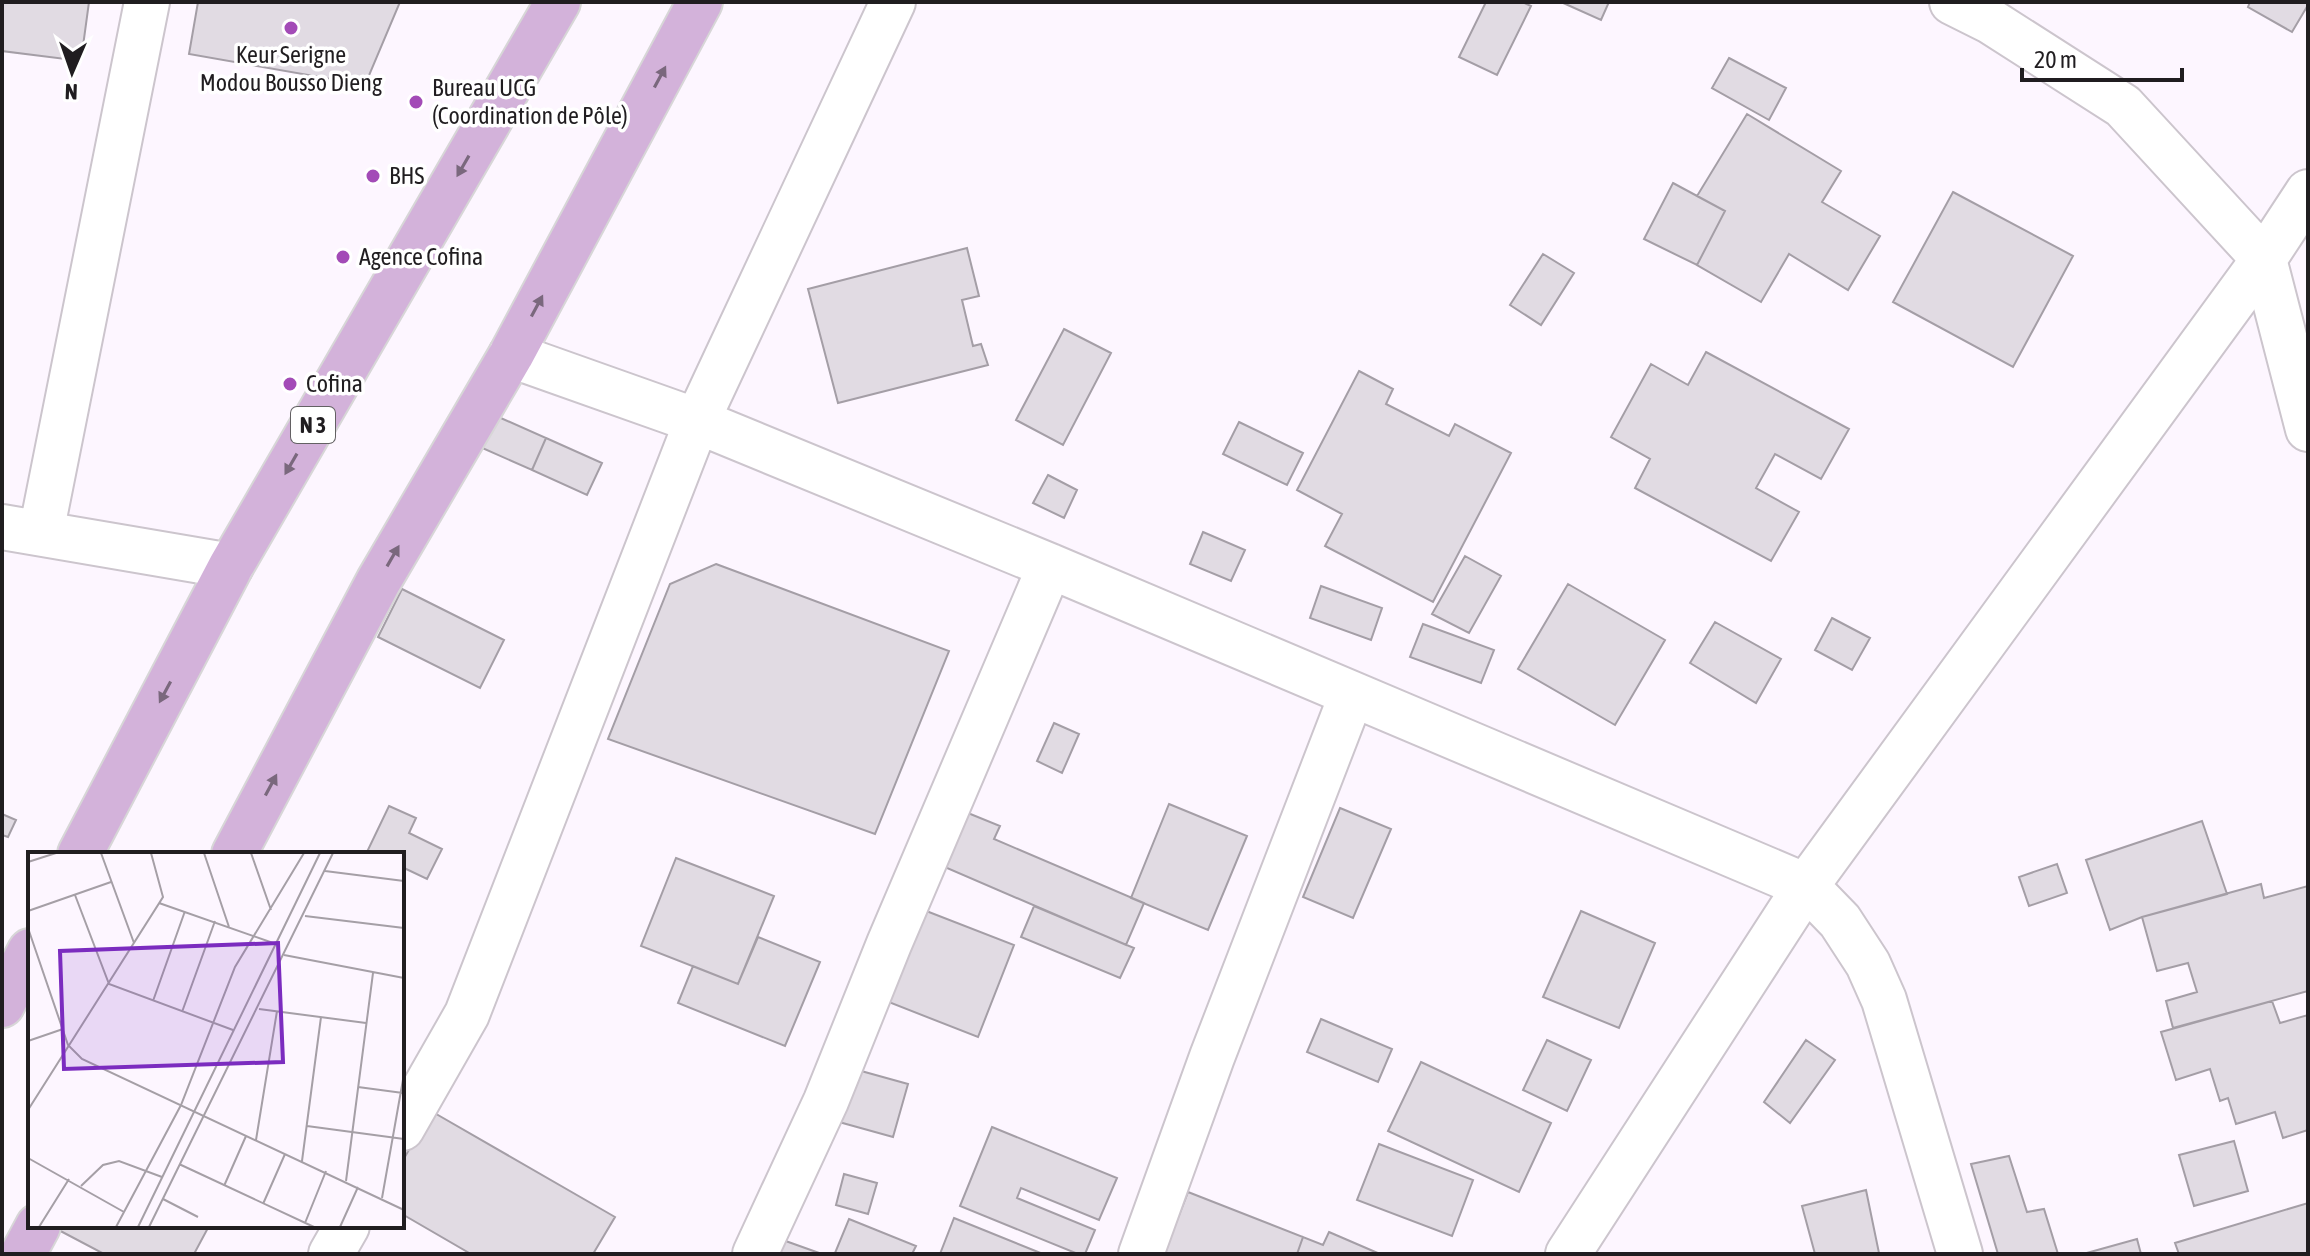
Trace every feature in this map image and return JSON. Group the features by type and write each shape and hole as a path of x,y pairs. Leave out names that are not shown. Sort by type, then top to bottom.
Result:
{"main road":[{"name":"N 3","path":"81,852 231,566 558,2"},
{"path":"235,852 378,582 511,355 700,2"},
{"path":"2,1005 28,955"}],"street":[{"path":"147,2 22,530 231,566"},
{"path":"404,1124 467,1014 697,421 893,2"},
{"path":"1952,2 1990,21 2123,106 2264,259 2308,428"},
{"path":"1568,1254 1806,886 2264,259 2308,192"},
{"path":"511,355 697,421 1050,566 1806,886 1840,921 1868,964 1884,1000 1960,1254"},
{"path":"755,1254 826,1101 895,929 1050,566"},
{"path":"1141,1254 1212,1057 1352,694"},
{"path":"331,1254 346,1228"}],"building":[{"path":"2,2 89,2 81,61 2,51"},
{"name":"Keur Serigne Modou Bousso Dieng","path":"198,2 400,2 365,85 189,54"},
{"path":"1486,2 1522,2 1531,6 1497,75 1459,57"},
{"path":"1561,2 1609,2 1601,20"},
{"path":"2250,2 2308,2 2308,5 2292,32 2248,7"},
{"path":"1729,58 1786,88 1769,120 1712,88"},
{"path":"1747,114 1841,171 1822,202 1880,236 1848,290 1789,254 1761,302 1697,265 1725,211 1697,196"},
{"path":"1673,183 1725,211 1697,265 1644,239"},
{"path":"1953,192 2073,256 2013,367 1893,302"},
{"path":"967,248 979,296 962,300 973,346 981,344 988,365 838,403 808,289"},
{"path":"1543,254 1574,273 1541,325 1510,305"},
{"path":"1064,329 1111,353 1063,445 1016,420"},
{"path":"1706,352 1849,429 1821,479 1775,454 1756,488 1799,512 1771,561 1635,488 1650,459 1611,437 1651,364 1688,385"},
{"path":"1359,371 1393,389 1386,404 1449,436 1455,424 1511,453 1433,602 1325,546 1342,514 1297,490"},
{"path":"494,415 546,438 532,470 480,447"},
{"path":"1239,422 1303,453 1287,485 1223,454"},
{"path":"546,438 602,463 587,495 532,470"},
{"path":"1048,475 1077,490 1064,518 1033,503"},
{"path":"1203,532 1245,550 1231,581 1190,564"},
{"path":"1465,556 1501,576 1469,633 1432,614"},
{"path":"716,564 949,651 875,834 608,739 670,584"},
{"path":"1568,584 1665,640 1615,725 1518,669"},
{"path":"1321,586 1382,608 1371,640 1310,618"},
{"path":"402,589 504,640 480,688 378,637"},
{"path":"1832,618 1870,638 1852,670 1815,650"},
{"path":"1715,622 1781,659 1756,703 1690,663"},
{"path":"1423,624 1494,650 1481,683 1410,657"},
{"path":"1054,723 1079,734 1062,773 1037,761"},
{"path":"1169,804 1247,836 1208,930 1131,898"},
{"path":"389,806 416,818 409,833 442,849 427,879 404,868 404,852 367,852"},
{"path":"1340,808 1391,829 1353,918 1303,897"},
{"path":"963,811 1000,826 994,839 1144,903 1126,945 940,865"},
{"path":"2,814 16,820 8,837 2,835"},
{"path":"2202,821 2227,894 2142,917 2110,930 2086,860"},
{"path":"676,858 774,896 738,984 641,946"},
{"path":"2057,864 2067,893 2029,906 2019,877"},
{"path":"2261,884 2264,898 2308,886 2308,991 2173,1028 2166,1001 2197,992 2188,963 2157,971 2142,917"},
{"path":"1034,906 1134,948 1120,978 1021,937"},
{"path":"916,907 1014,945 978,1037 881,999"},
{"path":"1581,911 1655,943 1619,1028 1543,997"},
{"path":"758,937 820,962 785,1046 678,1003 693,966 738,984"},
{"path":"2272,1001 2280,1023 2308,1015 2308,1130 2283,1138 2275,1112 2236,1124 2228,1098 2220,1101 2210,1069 2176,1080 2161,1032"},
{"path":"1321,1019 1392,1049 1378,1082 1307,1052"},
{"path":"1547,1040 1591,1060 1567,1111 1523,1090"},
{"path":"1806,1040 1835,1060 1790,1123 1764,1102"},
{"path":"1421,1062 1551,1123 1519,1192 1388,1131"},
{"path":"854,1069 908,1084 893,1137 839,1122"},
{"path":"431,1111 615,1217 593,1254 471,1254 404,1215 404,1158"},
{"path":"992,1127 1117,1178 1099,1220 1021,1188 1017,1198 1095,1230 1085,1254 1078,1254 960,1206"},
{"path":"2234,1141 2248,1191 2194,1206 2179,1155"},
{"path":"1379,1144 1473,1180 1452,1236 1357,1200"},
{"path":"2009,1156 2027,1212 2044,1209 2058,1254 1998,1254 1971,1164"},
{"path":"844,1174 877,1183 868,1214 836,1205"},
{"path":"1866,1190 1879,1253 1815,1254 1802,1206"},
{"path":"1188,1192 1303,1237 1297,1254 1164,1254"},
{"path":"2308,1203 2308,1254 2179,1254 2175,1243"},
{"path":"954,1218 1043,1254 940,1254"},
{"path":"849,1219 916,1246 912,1254 835,1253"},
{"path":"55,1228 208,1228 194,1254 104,1254"},
{"path":"1329,1232 1380,1254 1297,1254 1303,1237 1323,1245"},
{"path":"780,1239 822,1254 775,1254"},
{"path":"2137,1239 2141,1254 2083,1254"}],"place":[{"name":"Keur Serigne Modou Bousso Dieng","path":"291,28"},
{"name":"Bureau UCG (Coordination de Pôle)","path":"416,102"},
{"name":"BHS","path":"373,176"},
{"name":"Agence Cofina","path":"343,257"},
{"name":"Cofina","path":"290,384"}]}
